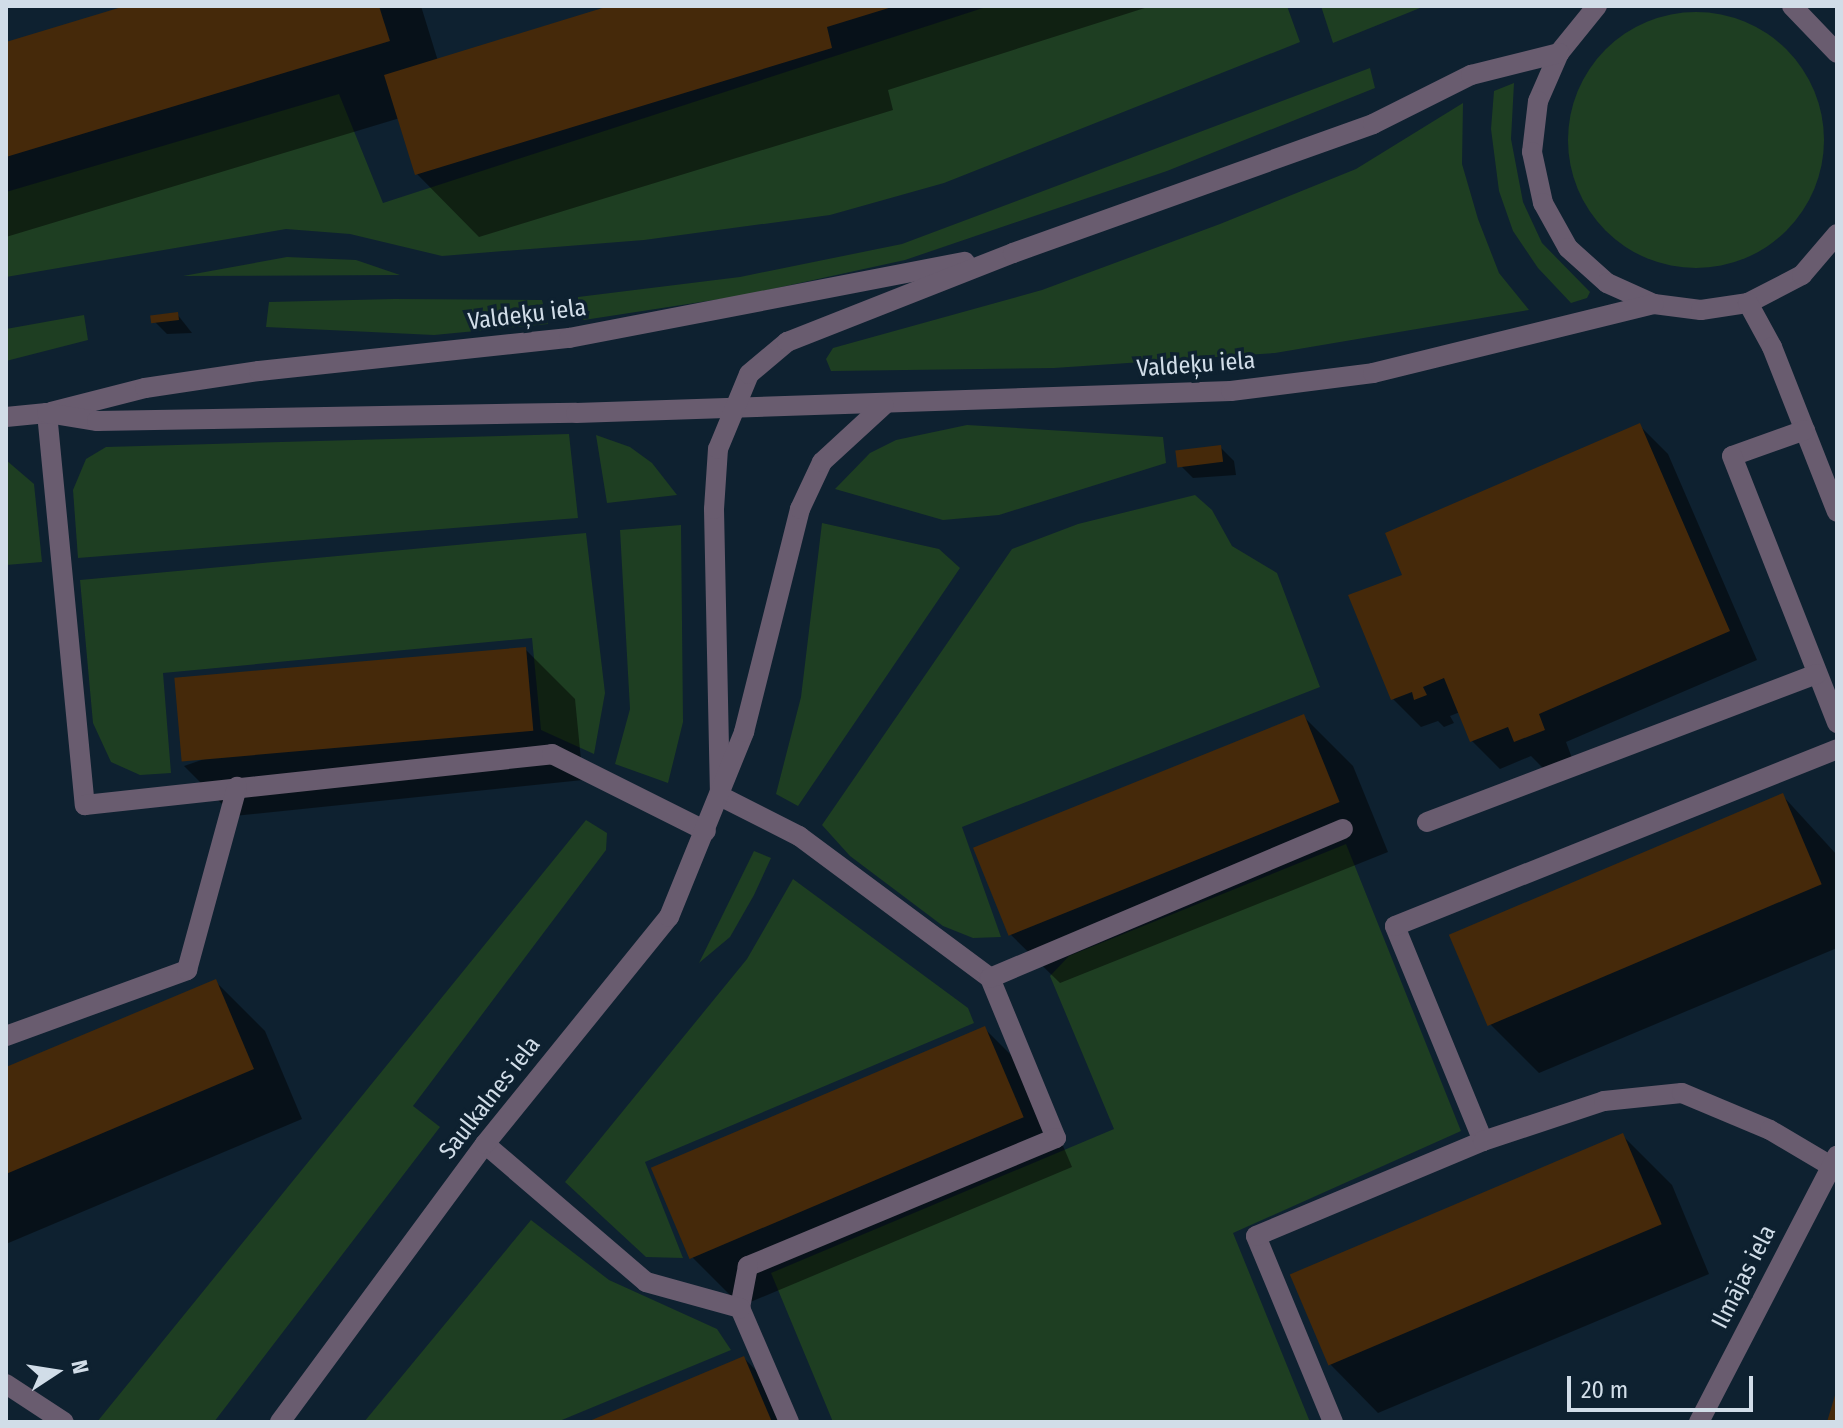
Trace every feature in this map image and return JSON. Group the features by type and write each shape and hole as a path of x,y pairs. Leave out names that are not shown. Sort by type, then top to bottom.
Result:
{"street":[{"path":"1597,6 1559,53 1538,101 1532,152 1543,203 1568,248 1607,283 1654,304 1701,310 1748,303 1802,275 1837,234"},
{"path":"1792,6 1837,53"},
{"name":"Valdeķu iela","path":"733,406 749,374 787,342 1013,253 1373,124 1471,75 1559,53"},
{"name":"Valdeķu iela","path":"6,417 47,413 145,388 259,371 569,338 1013,253"},
{"path":"1748,303 1805,430 1837,512"},
{"name":"Valdeķu iela","path":"47,413 97,421 576,413 1231,391 1373,373 1654,304"},
{"name":"Saulkalnes iela","path":"280,1422 485,1144 669,917 744,732 800,509 822,462 884,405"},
{"name":"Saulkalnes iela","path":"720,796 714,509 718,449 733,406"},
{"path":"47,413 85,805 552,754 706,831"},
{"path":"1805,430 1732,456 1837,723"},
{"path":"1427,822 1817,674"},
{"path":"1483,1141 1395,926 1837,749"},
{"path":"6,1036 187,970 237,787"},
{"path":"720,796 799,836 990,978 1056,1138 748,1266 740,1308 789,1422"},
{"path":"990,978 1343,829"},
{"path":"1333,1422 1256,1236 1483,1141 1604,1101 1682,1093 1834,1161"},
{"path":"485,1144 646,1282 740,1308"},
{"name":"Ilmājas iela","path":"1699,1422 1834,1161"},
{"path":"6,1384 64,1422"}],"green space":[{"path":"989,6 1287,6 1300,42 944,183 830,215 644,240 442,256 350,234 286,229 6,277 6,192 339,94 383,203"},
{"path":"1321,6 1425,6 1333,43"},
{"path":"1696,12 1733,18 1756,27 1777,41 1795,59 1814,91 1824,140 1818,177 1809,200 1795,221 1777,239 1745,258 1696,268 1659,262 1636,253 1615,239 1597,221 1578,189 1568,140 1574,103 1583,80 1597,59 1615,41 1647,22"},
{"path":"1370,68 1375,88 1167,171 905,260 740,296 584,320 578,314 578,297 740,277 902,244"},
{"path":"1514,83 1511,139 1523,202 1542,243 1590,292 1587,298 1571,303 1538,268 1513,231 1499,191 1491,129 1494,91"},
{"path":"1463,103 1462,164 1478,219 1499,273 1529,310 1275,353 1054,368 831,371 826,359 833,348 1042,290 1220,224 1356,169"},
{"path":"287,257 356,260 400,275 183,276"},
{"path":"542,300 548,324 434,335 266,327 269,302"},
{"path":"84,315 88,340 6,361 6,329"},
{"path":"967,425 1163,437 1166,463 999,515 943,520 835,489 870,453 896,440"},
{"path":"569,434 578,518 78,558 73,490 86,459 106,447"},
{"path":"596,435 630,447 652,463 677,495 607,503"},
{"path":"6,460 34,484 42,562 6,565"},
{"path":"1195,495 1212,510 1232,546 1277,573 1320,687 962,827 1001,937 973,938 943,926 850,856 822,825 1012,549 1078,524"},
{"path":"822,523 939,549 960,568 798,806 776,794 801,697"},
{"path":"681,525 683,722 668,783 615,764 630,709 620,530"},
{"path":"586,533 605,693 594,754 541,730 532,638 163,673 171,773 140,775 111,762 93,723 80,580"},
{"path":"586,820 607,833 606,850 413,1106 440,1127 214,1422 97,1422"},
{"path":"1346,844 1461,1131 1233,1233 1310,1422 833,1422 771,1273 1114,1129 1050,976 1069,956"},
{"path":"754,851 771,858 754,895 730,937 699,963"},
{"path":"793,879 968,1008 974,1023 645,1162 683,1258 646,1257 565,1182 747,959"},
{"path":"531,1220 609,1280 717,1329 731,1350 557,1422 364,1422"}],"building":[{"path":"125,6 379,6 390,41 6,157 6,42"},
{"path":"609,6 892,7 827,27 832,48 415,175 384,75"},
{"path":"178,312 179,320 151,323 150,315"},
{"path":"1640,423 1730,631 1539,714 1545,730 1514,742 1508,727 1470,742 1444,678 1423,687 1427,695 1414,700 1412,692 1391,700 1348,595 1402,575 1385,533"},
{"path":"1221,445 1223,462 1177,467 1175,451"},
{"path":"526,647 533,731 182,761 174,678"},
{"path":"1304,714 1340,802 1009,936 973,848"},
{"path":"1783,793 1822,884 1488,1026 1449,935"},
{"path":"216,979 254,1069 6,1174 6,1067"},
{"path":"985,1026 1024,1117 690,1259 651,1168"},
{"path":"1623,1133 1662,1224 1328,1366 1290,1274"},
{"path":"744,1356 772,1422 587,1422"},
{"path":"1836,1392 1837,1422 1827,1422"}]}
